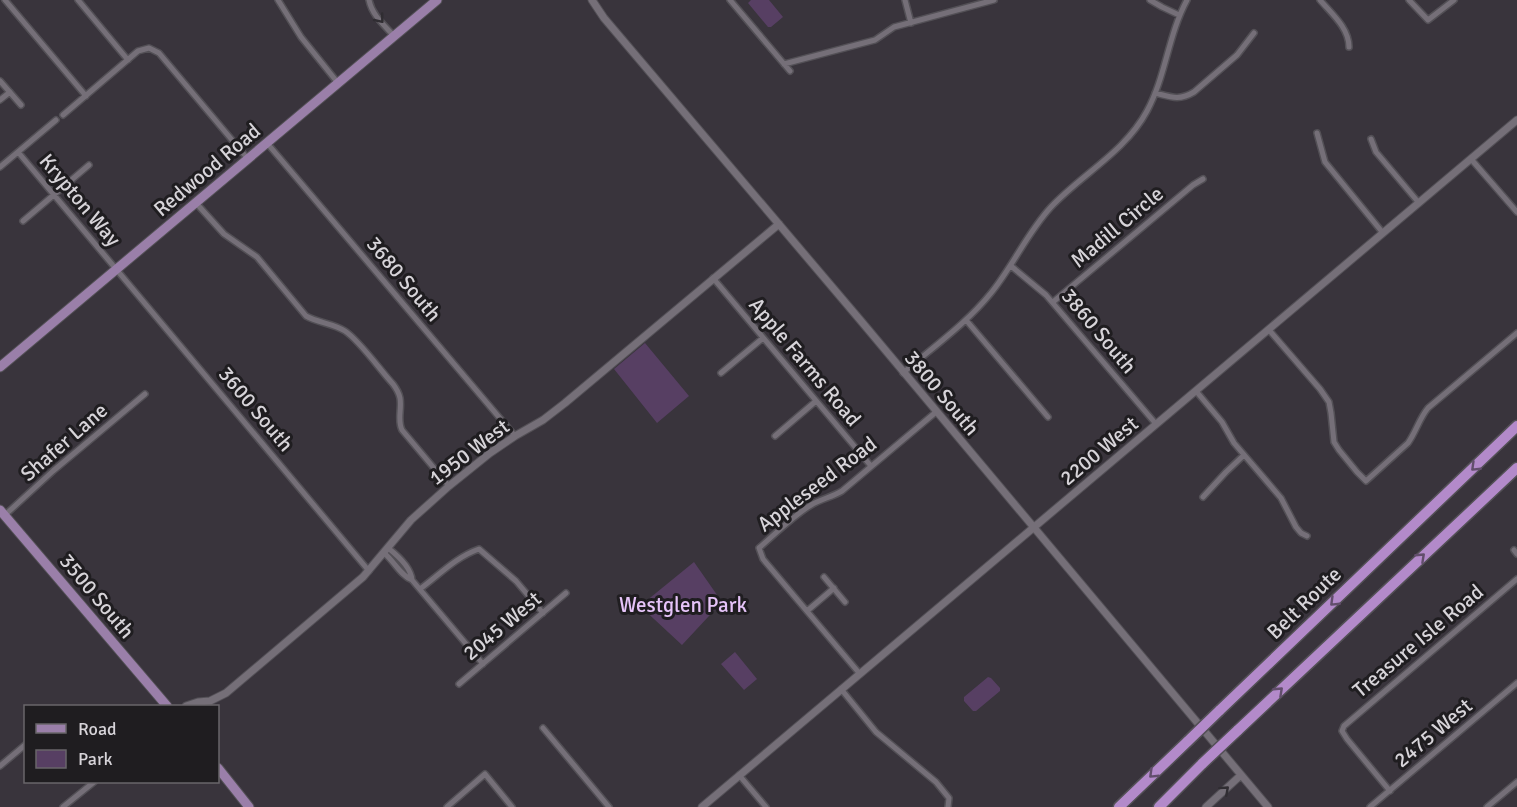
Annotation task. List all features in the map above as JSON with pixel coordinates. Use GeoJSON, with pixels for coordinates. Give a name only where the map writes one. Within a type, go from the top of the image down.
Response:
{"type":"FeatureCollection","features":[{"type":"Feature","properties":{"kind":"highway","name":"Belt Route"},"geometry":{"type":"LineString","coordinates":[[1119,807],[1517,426]]}},
{"type":"Feature","properties":{"kind":"highway"},"geometry":{"type":"LineString","coordinates":[[1159,807],[1517,468]]}},
{"type":"Feature","properties":{"kind":"main road","name":"Redwood Road"},"geometry":{"type":"LineString","coordinates":[[0,367],[437,0]]}},
{"type":"Feature","properties":{"kind":"main road","name":"3500 South"},"geometry":{"type":"LineString","coordinates":[[2,512],[166,705]]}},
{"type":"Feature","properties":{"kind":"main road"},"geometry":{"type":"LineString","coordinates":[[219,769],[249,807]]}},
{"type":"Feature","properties":{"kind":"street"},"geometry":{"type":"LineString","coordinates":[[5,0],[86,96]]}},
{"type":"Feature","properties":{"kind":"street"},"geometry":{"type":"LineString","coordinates":[[78,0],[128,60]]}},
{"type":"Feature","properties":{"kind":"street"},"geometry":{"type":"LineString","coordinates":[[278,0],[301,37],[338,83]]}},
{"type":"Feature","properties":{"kind":"street"},"geometry":{"type":"LineString","coordinates":[[369,0],[375,14],[394,36]]}},
{"type":"Feature","properties":{"kind":"street","name":"3800 South"},"geometry":{"type":"LineString","coordinates":[[592,0],[604,18],[1268,807]]}},
{"type":"Feature","properties":{"kind":"street"},"geometry":{"type":"LineString","coordinates":[[730,0],[790,71]]}},
{"type":"Feature","properties":{"kind":"street"},"geometry":{"type":"LineString","coordinates":[[905,0],[911,24]]}},
{"type":"Feature","properties":{"kind":"street"},"geometry":{"type":"LineString","coordinates":[[784,64],[875,39],[894,27],[994,0]]}},
{"type":"Feature","properties":{"kind":"street"},"geometry":{"type":"LineString","coordinates":[[1150,0],[1179,15]]}},
{"type":"Feature","properties":{"kind":"street"},"geometry":{"type":"LineString","coordinates":[[903,373],[966,320],[992,292],[1050,208],[1124,142],[1136,128],[1155,93],[1179,15],[1187,0]]}},
{"type":"Feature","properties":{"kind":"street"},"geometry":{"type":"LineString","coordinates":[[1320,0],[1346,31],[1349,47]]}},
{"type":"Feature","properties":{"kind":"street"},"geometry":{"type":"LineString","coordinates":[[1409,0],[1428,20],[1454,0]]}},
{"type":"Feature","properties":{"kind":"street"},"geometry":{"type":"LineString","coordinates":[[1155,93],[1181,98],[1194,92],[1237,55],[1254,33]]}},
{"type":"Feature","properties":{"kind":"street"},"geometry":{"type":"LineString","coordinates":[[63,115],[143,48],[149,48],[159,53],[248,159]]}},
{"type":"Feature","properties":{"kind":"street"},"geometry":{"type":"LineString","coordinates":[[0,81],[21,105]]}},
{"type":"Feature","properties":{"kind":"street"},"geometry":{"type":"LineString","coordinates":[[0,100],[10,92]]}},
{"type":"Feature","properties":{"kind":"street"},"geometry":{"type":"LineString","coordinates":[[0,167],[56,120]]}},
{"type":"Feature","properties":{"kind":"street","name":"2200 West"},"geometry":{"type":"LineString","coordinates":[[702,807],[1517,120]]}},
{"type":"Feature","properties":{"kind":"street"},"geometry":{"type":"LineString","coordinates":[[1317,133],[1325,162],[1383,233]]}},
{"type":"Feature","properties":{"kind":"street"},"geometry":{"type":"LineString","coordinates":[[1371,139],[1376,152],[1419,203]]}},
{"type":"Feature","properties":{"kind":"street","name":"3680 South"},"geometry":{"type":"LineString","coordinates":[[267,143],[515,436]]}},
{"type":"Feature","properties":{"kind":"street","name":"Krypton Way"},"geometry":{"type":"LineString","coordinates":[[18,152],[117,269]]}},
{"type":"Feature","properties":{"kind":"street"},"geometry":{"type":"LineString","coordinates":[[1471,159],[1517,212]]}},
{"type":"Feature","properties":{"kind":"street"},"geometry":{"type":"LineString","coordinates":[[23,221],[89,165]]}},
{"type":"Feature","properties":{"kind":"street","name":"Madill Circle"},"geometry":{"type":"LineString","coordinates":[[1053,302],[1203,179]]}},
{"type":"Feature","properties":{"kind":"street"},"geometry":{"type":"LineString","coordinates":[[196,203],[224,234],[257,257],[306,315],[336,326],[351,336],[397,390],[400,399],[402,430],[449,486]]}},
{"type":"Feature","properties":{"kind":"street","name":"1950 West"},"geometry":{"type":"LineString","coordinates":[[189,705],[210,701],[226,693],[369,571],[411,520],[449,486],[490,453],[566,403],[779,224]]}},
{"type":"Feature","properties":{"kind":"street","name":"3860 South"},"geometry":{"type":"LineString","coordinates":[[1011,266],[1034,283],[1053,302],[1156,424]]}},
{"type":"Feature","properties":{"kind":"street","name":"3600 South"},"geometry":{"type":"LineString","coordinates":[[117,269],[369,571]]}},
{"type":"Feature","properties":{"kind":"street","name":"Apple Farms Road"},"geometry":{"type":"LineString","coordinates":[[713,278],[871,466]]}},
{"type":"Feature","properties":{"kind":"street"},"geometry":{"type":"LineString","coordinates":[[966,320],[1048,417]]}},
{"type":"Feature","properties":{"kind":"street"},"geometry":{"type":"LineString","coordinates":[[1269,330],[1329,402],[1334,442],[1366,481],[1408,443],[1428,408],[1517,333]]}},
{"type":"Feature","properties":{"kind":"street"},"geometry":{"type":"LineString","coordinates":[[722,373],[763,338]]}},
{"type":"Feature","properties":{"kind":"street"},"geometry":{"type":"LineString","coordinates":[[1196,391],[1222,422],[1234,443],[1276,493],[1296,527],[1307,536]]}},
{"type":"Feature","properties":{"kind":"street","name":"Shafer Lane"},"geometry":{"type":"LineString","coordinates":[[2,512],[145,394]]}},
{"type":"Feature","properties":{"kind":"street"},"geometry":{"type":"LineString","coordinates":[[775,436],[816,401]]}},
{"type":"Feature","properties":{"kind":"street","name":"Appleseed Road"},"geometry":{"type":"LineString","coordinates":[[860,674],[763,559],[759,548],[808,507],[842,491],[936,412]]}},
{"type":"Feature","properties":{"kind":"street"},"geometry":{"type":"LineString","coordinates":[[1203,497],[1244,455]]}},
{"type":"Feature","properties":{"kind":"street"},"geometry":{"type":"LineString","coordinates":[[420,589],[459,558],[479,549],[516,581],[543,613]]}},
{"type":"Feature","properties":{"kind":"street"},"geometry":{"type":"LineString","coordinates":[[386,550],[394,553],[412,574],[412,580],[483,664]]}},
{"type":"Feature","properties":{"kind":"street"},"geometry":{"type":"LineString","coordinates":[[824,577],[845,602]]}},
{"type":"Feature","properties":{"kind":"street","name":"Treasure Isle Road"},"geometry":{"type":"LineString","coordinates":[[1390,791],[1347,739],[1342,731],[1344,726],[1517,579]]}},
{"type":"Feature","properties":{"kind":"street"},"geometry":{"type":"LineString","coordinates":[[807,611],[834,588]]}},
{"type":"Feature","properties":{"kind":"street","name":"2045 West"},"geometry":{"type":"LineString","coordinates":[[459,684],[567,593]]}},
{"type":"Feature","properties":{"kind":"street","name":"2475 West"},"geometry":{"type":"LineString","coordinates":[[1370,807],[1517,684]]}},
{"type":"Feature","properties":{"kind":"street"},"geometry":{"type":"LineString","coordinates":[[841,689],[876,732],[936,782],[950,798],[948,807]]}},
{"type":"Feature","properties":{"kind":"street"},"geometry":{"type":"LineString","coordinates":[[543,728],[609,807]]}},
{"type":"Feature","properties":{"kind":"street"},"geometry":{"type":"LineString","coordinates":[[0,766],[24,746]]}},
{"type":"Feature","properties":{"kind":"street"},"geometry":{"type":"LineString","coordinates":[[447,807],[485,774],[512,807]]}},
{"type":"Feature","properties":{"kind":"street"},"geometry":{"type":"LineString","coordinates":[[739,775],[766,807]]}},
{"type":"Feature","properties":{"kind":"street"},"geometry":{"type":"LineString","coordinates":[[1206,807],[1241,776]]}},
{"type":"Feature","properties":{"kind":"street"},"geometry":{"type":"LineString","coordinates":[[1487,807],[1517,782]]}},
{"type":"Feature","properties":{"kind":"street"},"geometry":{"type":"LineString","coordinates":[[63,807],[93,783]]}},
{"type":"Feature","properties":{"kind":"green space"},"geometry":{"type":"Polygon","coordinates":[[[751,0],[769,0],[783,17],[768,27],[748,3],[751,0]]]}},
{"type":"Feature","properties":{"kind":"green space"},"geometry":{"type":"Polygon","coordinates":[[[645,343],[689,396],[657,423],[614,369],[645,343]]]}},
{"type":"Feature","properties":{"kind":"green space","name":"Westglen Park"},"geometry":{"type":"Polygon","coordinates":[[[694,562],[722,602],[682,645],[640,606],[694,562]]]}},
{"type":"Feature","properties":{"kind":"green space"},"geometry":{"type":"Polygon","coordinates":[[[735,652],[757,679],[744,690],[721,664],[735,652]]]}},
{"type":"Feature","properties":{"kind":"green space"},"geometry":{"type":"Polygon","coordinates":[[[988,677],[1000,688],[1000,691],[973,711],[964,701],[964,697],[988,677]]]}}]}
